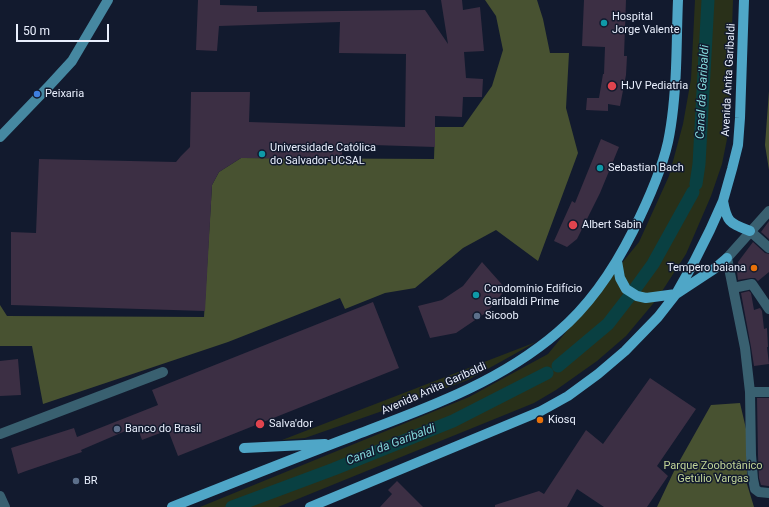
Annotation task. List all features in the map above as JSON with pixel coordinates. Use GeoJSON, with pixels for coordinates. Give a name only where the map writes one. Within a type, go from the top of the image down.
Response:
{"type":"FeatureCollection","features":[{"type":"Feature","properties":{"kind":"main road"},"geometry":{"type":"LineString","coordinates":[[0,137],[72,61],[108,0]]}},
{"type":"Feature","properties":{"kind":"main road","name":"Avenida Anita Garibaldi"},"geometry":{"type":"LineString","coordinates":[[172,507],[416,412],[472,387],[495,376],[517,362],[563,327],[596,291],[617,261],[638,221],[659,171],[668,143],[673,115],[678,0]]}},
{"type":"Feature","properties":{"kind":"main road","name":"Avenida Anita Garibaldi"},"geometry":{"type":"LineString","coordinates":[[310,507],[541,411],[568,396],[598,374],[625,351],[658,317],[676,294],[710,230],[723,201],[732,169],[738,145],[740,118],[744,0]]}},
{"type":"Feature","properties":{"kind":"main road"},"geometry":{"type":"LineString","coordinates":[[723,201],[725,214],[729,220],[750,232]]}},
{"type":"Feature","properties":{"kind":"main road"},"geometry":{"type":"LineString","coordinates":[[617,261],[620,278],[626,288],[637,296],[646,298],[676,294],[708,273],[727,258]]}},
{"type":"Feature","properties":{"kind":"main road"},"geometry":{"type":"LineString","coordinates":[[244,448],[333,444]]}},
{"type":"Feature","properties":{"kind":"street"},"geometry":{"type":"LineString","coordinates":[[769,211],[727,258],[745,348],[750,392],[753,479],[755,488],[760,492],[769,493]]}},
{"type":"Feature","properties":{"kind":"street"},"geometry":{"type":"LineString","coordinates":[[750,232],[769,248]]}},
{"type":"Feature","properties":{"kind":"street"},"geometry":{"type":"LineString","coordinates":[[733,288],[752,284],[769,308]]}},
{"type":"Feature","properties":{"kind":"street"},"geometry":{"type":"LineString","coordinates":[[0,434],[163,372]]}},
{"type":"Feature","properties":{"kind":"street"},"geometry":{"type":"LineString","coordinates":[[750,392],[769,392]]}},
{"type":"Feature","properties":{"kind":"street"},"geometry":{"type":"LineString","coordinates":[[0,496],[5,507]]}},
{"type":"Feature","properties":{"kind":"green space"},"geometry":{"type":"Polygon","coordinates":[[[485,0],[537,0],[543,19],[550,53],[569,53],[566,108],[578,153],[538,261],[496,230],[463,248],[415,288],[385,293],[345,309],[340,298],[228,342],[43,404],[32,346],[0,346],[0,305],[7,316],[204,317],[212,185],[219,172],[241,158],[434,159],[435,127],[463,127],[492,86],[503,50],[496,16],[485,0]]]}},
{"type":"Feature","properties":{"kind":"green space"},"geometry":{"type":"Polygon","coordinates":[[[695,0],[733,0],[729,115],[727,139],[722,164],[711,196],[686,254],[657,299],[626,336],[597,361],[556,390],[534,403],[278,507],[200,507],[469,397],[548,354],[639,242],[669,176],[683,124],[691,79],[695,0]]]}},
{"type":"Feature","properties":{"kind":"green space"},"geometry":{"type":"Polygon","coordinates":[[[769,91],[769,170],[765,145],[769,91]]]}},
{"type":"Feature","properties":{"kind":"green space"},"geometry":{"type":"Polygon","coordinates":[[[536,342],[468,380],[305,438],[282,440],[536,342]]]}},
{"type":"Feature","properties":{"kind":"green space","name":"Parque Zoobotânico Getúlio Vargas"},"geometry":{"type":"Polygon","coordinates":[[[740,403],[747,433],[747,484],[754,507],[657,507],[675,469],[711,405],[740,403]]]}},
{"type":"Feature","properties":{"kind":"building","name":"Universidade Católica do Salvador-UCSAL"},"geometry":{"type":"Polygon","coordinates":[[[198,0],[220,0],[220,5],[257,6],[257,12],[425,10],[448,44],[441,0],[462,0],[463,10],[480,7],[484,51],[464,52],[466,78],[483,79],[482,97],[463,97],[462,117],[435,116],[435,147],[342,144],[342,159],[241,158],[219,172],[212,185],[205,311],[11,305],[11,232],[36,233],[39,159],[176,162],[190,147],[191,92],[250,92],[249,122],[405,127],[406,54],[339,53],[340,22],[219,26],[217,51],[196,50],[198,0]]]}},
{"type":"Feature","properties":{"kind":"building"},"geometry":{"type":"Polygon","coordinates":[[[584,0],[626,0],[624,56],[627,56],[626,75],[620,106],[608,104],[608,111],[586,110],[587,98],[599,98],[604,74],[605,47],[582,46],[584,0]]]}},
{"type":"Feature","properties":{"kind":"building"},"geometry":{"type":"Polygon","coordinates":[[[601,139],[619,147],[600,193],[577,239],[567,247],[554,241],[572,201],[575,203],[601,139]]]}},
{"type":"Feature","properties":{"kind":"building"},"geometry":{"type":"Polygon","coordinates":[[[769,221],[769,239],[761,232],[769,221]]]}},
{"type":"Feature","properties":{"kind":"building"},"geometry":{"type":"Polygon","coordinates":[[[753,242],[765,253],[769,254],[769,272],[758,281],[755,278],[738,280],[738,262],[753,242]]]}},
{"type":"Feature","properties":{"kind":"building","name":"Condomínio Edifício Garibaldi Prime"},"geometry":{"type":"Polygon","coordinates":[[[482,262],[506,289],[487,312],[456,333],[430,338],[418,306],[442,300],[463,286],[482,262]]]}},
{"type":"Feature","properties":{"kind":"building"},"geometry":{"type":"Polygon","coordinates":[[[749,291],[751,293],[754,310],[760,308],[762,311],[764,329],[767,328],[769,364],[754,366],[741,293],[749,291]]]}},
{"type":"Feature","properties":{"kind":"building"},"geometry":{"type":"Polygon","coordinates":[[[373,302],[399,368],[178,456],[168,430],[142,440],[137,426],[81,450],[82,452],[18,474],[11,448],[74,428],[77,437],[158,405],[152,390],[373,302]]]}},
{"type":"Feature","properties":{"kind":"building"},"geometry":{"type":"Polygon","coordinates":[[[18,359],[21,395],[0,396],[0,361],[18,359]]]}},
{"type":"Feature","properties":{"kind":"building"},"geometry":{"type":"Polygon","coordinates":[[[650,378],[696,409],[657,466],[668,476],[647,507],[604,507],[577,489],[567,507],[495,507],[495,505],[539,491],[544,494],[586,430],[603,444],[650,378]]]}},
{"type":"Feature","properties":{"kind":"building"},"geometry":{"type":"Polygon","coordinates":[[[757,398],[769,398],[769,486],[761,485],[759,478],[757,398]]]}},
{"type":"Feature","properties":{"kind":"building"},"geometry":{"type":"Polygon","coordinates":[[[397,481],[423,507],[380,507],[392,494],[388,490],[397,481]]]}},
{"type":"Feature","properties":{"kind":"waterway","name":"Canal da Garibaldi"},"geometry":{"type":"LineString","coordinates":[[696,184],[699,164],[708,0]]}},
{"type":"Feature","properties":{"kind":"waterway","name":"Canal da Garibaldi"},"geometry":{"type":"LineString","coordinates":[[558,366],[608,324],[653,264],[693,192]]}},
{"type":"Feature","properties":{"kind":"waterway","name":"Canal da Garibaldi"},"geometry":{"type":"LineString","coordinates":[[232,507],[334,469],[453,421],[547,373]]}},
{"type":"Feature","properties":{"kind":"place","name":"Hospital Jorge Valente"},"geometry":{"type":"Point","coordinates":[604,23]}},
{"type":"Feature","properties":{"kind":"place","name":"HJV Pediatria"},"geometry":{"type":"Point","coordinates":[612,86]}},
{"type":"Feature","properties":{"kind":"place","name":"Peixaria"},"geometry":{"type":"Point","coordinates":[37,94]}},
{"type":"Feature","properties":{"kind":"place","name":"Universidade Católica do Salvador-UCSAL"},"geometry":{"type":"Point","coordinates":[262,154]}},
{"type":"Feature","properties":{"kind":"place","name":"Sebastian Bach"},"geometry":{"type":"Point","coordinates":[600,168]}},
{"type":"Feature","properties":{"kind":"place","name":"Albert Sabin"},"geometry":{"type":"Point","coordinates":[573,225]}},
{"type":"Feature","properties":{"kind":"place","name":"Tempero baiana"},"geometry":{"type":"Point","coordinates":[754,268]}},
{"type":"Feature","properties":{"kind":"place","name":"Condomínio Edifício Garibaldi Prime"},"geometry":{"type":"Point","coordinates":[476,295]}},
{"type":"Feature","properties":{"kind":"place","name":"Sicoob"},"geometry":{"type":"Point","coordinates":[477,316]}},
{"type":"Feature","properties":{"kind":"place","name":"Kiosq"},"geometry":{"type":"Point","coordinates":[540,420]}},
{"type":"Feature","properties":{"kind":"place","name":"Salva'dor"},"geometry":{"type":"Point","coordinates":[260,424]}},
{"type":"Feature","properties":{"kind":"place","name":"Banco do Brasil"},"geometry":{"type":"Point","coordinates":[117,429]}},
{"type":"Feature","properties":{"kind":"place","name":"BR"},"geometry":{"type":"Point","coordinates":[76,481]}}]}
